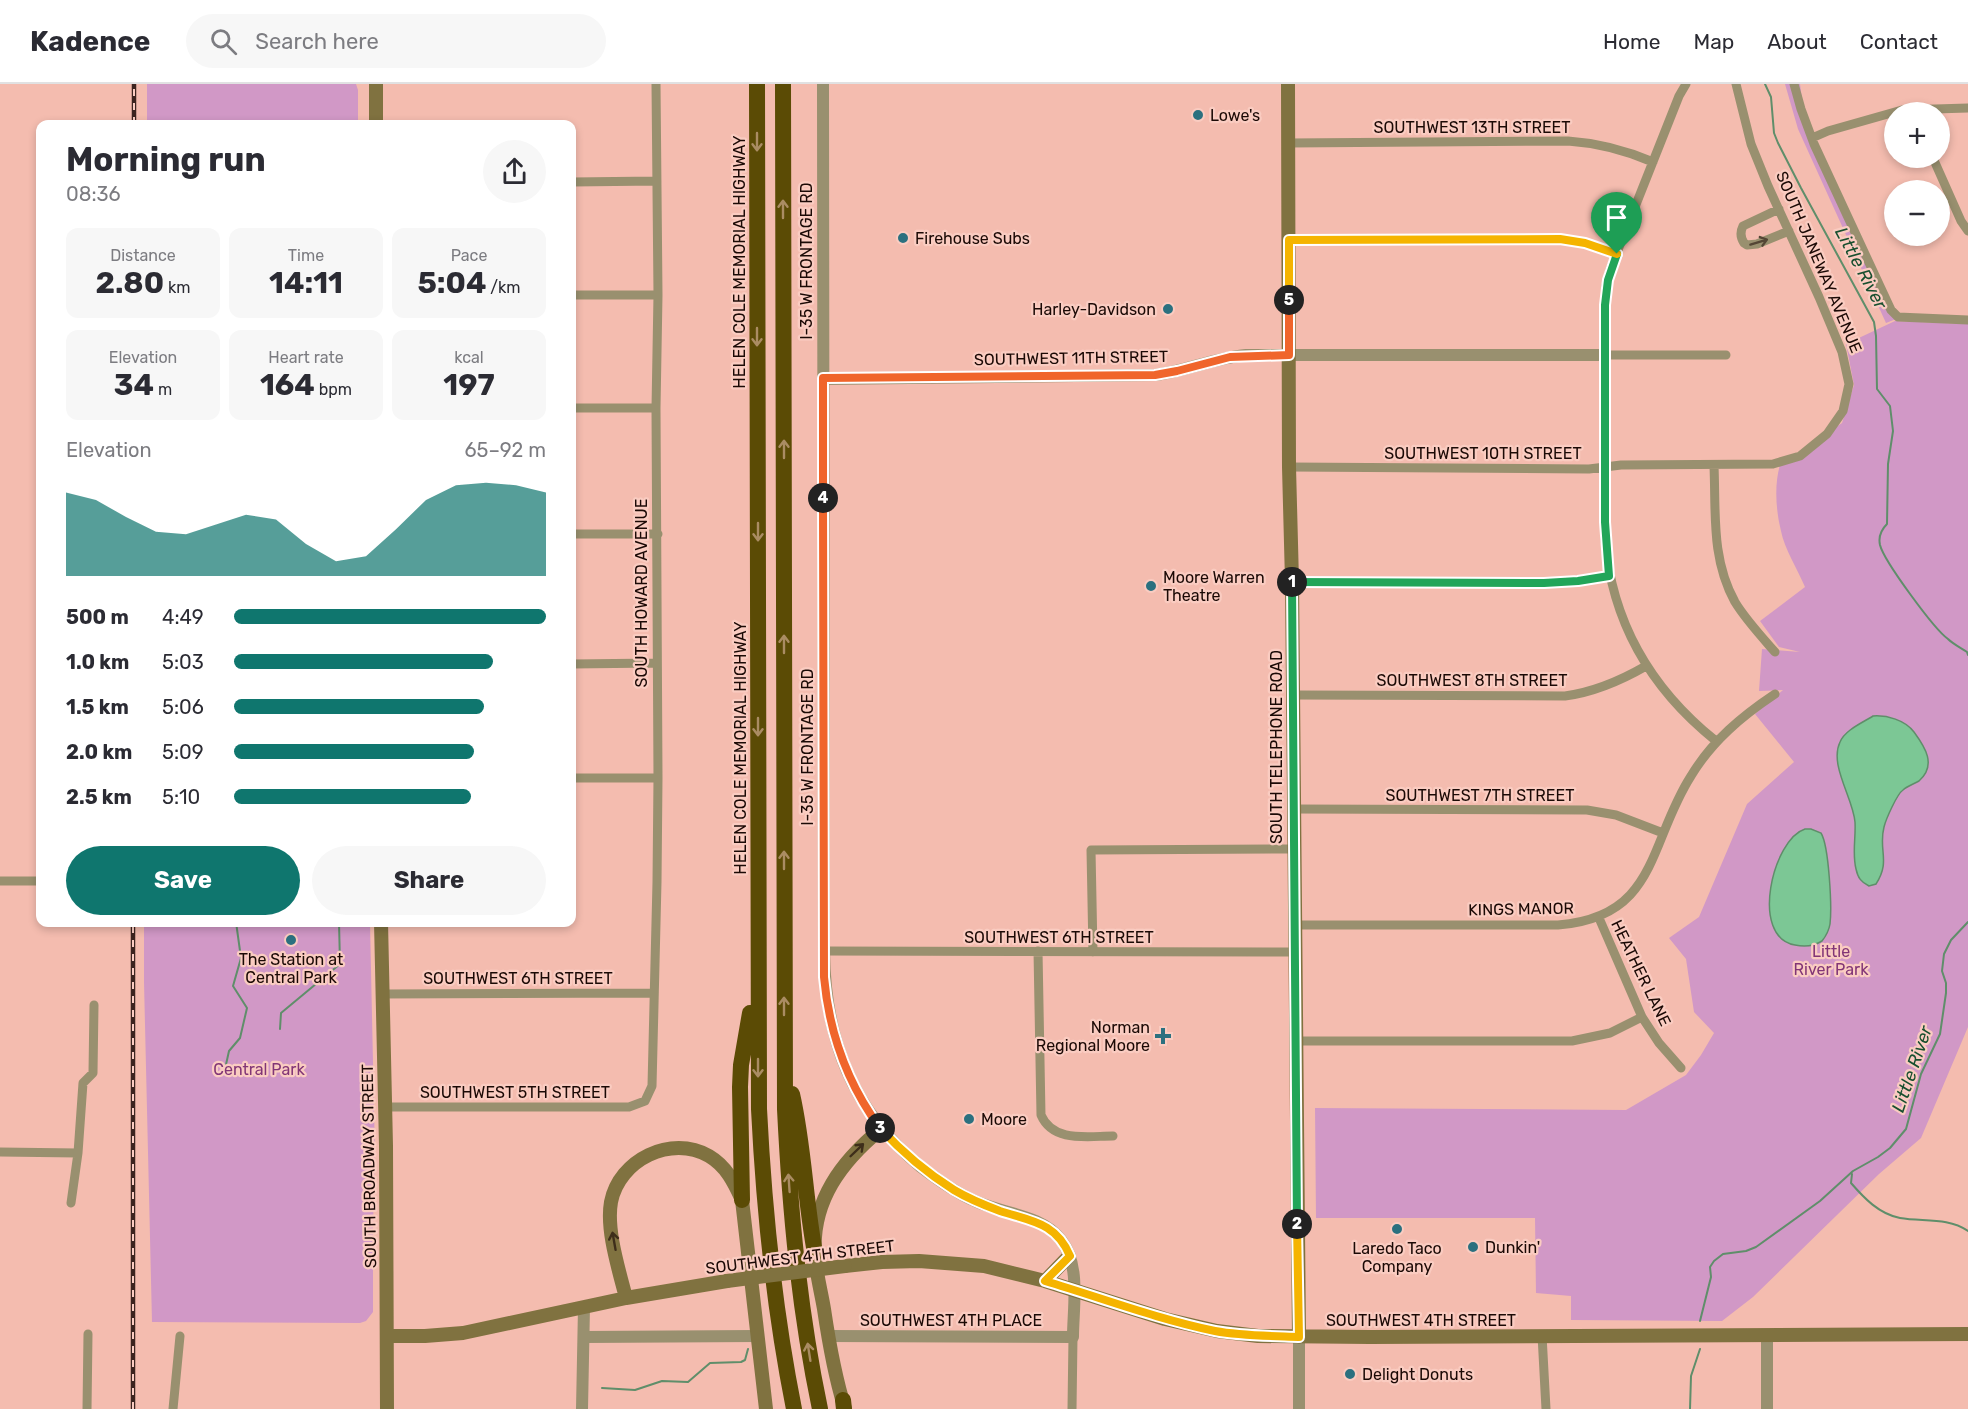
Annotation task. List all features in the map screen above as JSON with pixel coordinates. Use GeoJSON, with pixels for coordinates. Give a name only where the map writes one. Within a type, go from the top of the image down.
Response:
{"type":"FeatureCollection","features":[{"type":"Feature","properties":{"kind":"highway","name":"HELEN COLE MEMORIAL HIGHWAY"},"geometry":{"type":"LineString","coordinates":[[757,84],[759,1108],[764,1202],[778,1329],[794,1409]]}},
{"type":"Feature","properties":{"kind":"highway"},"geometry":{"type":"LineString","coordinates":[[783,84],[785,1109],[793,1242],[805,1329],[820,1409]]}},
{"type":"Feature","properties":{"kind":"highway"},"geometry":{"type":"LineString","coordinates":[[742,1200],[741,1065],[758,968]]}},
{"type":"Feature","properties":{"kind":"highway"},"geometry":{"type":"LineString","coordinates":[[785,1064],[800,1128],[808,1216],[815,1253]]}},
{"type":"Feature","properties":{"kind":"main road"},"geometry":{"type":"LineString","coordinates":[[376,84],[376,120]]}},
{"type":"Feature","properties":{"kind":"main road","name":"SOUTH TELEPHONE ROAD"},"geometry":{"type":"LineString","coordinates":[[1288,84],[1289,467],[1299,1337]]}},
{"type":"Feature","properties":{"kind":"main road","name":"SOUTH BROADWAY STREET"},"geometry":{"type":"LineString","coordinates":[[381,927],[387,1409]]}},
{"type":"Feature","properties":{"kind":"main road"},"geometry":{"type":"LineString","coordinates":[[844,1406],[828,1336],[815,1253],[820,1212],[831,1185],[851,1156],[881,1129]]}},
{"type":"Feature","properties":{"kind":"main road"},"geometry":{"type":"LineString","coordinates":[[626,1298],[610,1215],[614,1192],[624,1173],[639,1159],[657,1151],[677,1148],[696,1151],[711,1157],[724,1169],[742,1200],[766,1409]]}},
{"type":"Feature","properties":{"kind":"main road"},"geometry":{"type":"LineString","coordinates":[[1045,1281],[1070,1256]]}},
{"type":"Feature","properties":{"kind":"main road","name":"SOUTHWEST 4TH STREET"},"geometry":{"type":"LineString","coordinates":[[387,1336],[459,1333],[626,1298],[726,1281],[882,1262],[944,1262],[984,1266],[1045,1281],[1165,1319],[1217,1331],[1256,1336],[1968,1334]]}},
{"type":"Feature","properties":{"kind":"street","name":"SOUTH HOWARD AVENUE"},"geometry":{"type":"LineString","coordinates":[[645,1101],[652,1086],[657,882],[656,84]]}},
{"type":"Feature","properties":{"kind":"street","name":"I-35 W FRONTAGE RD"},"geometry":{"type":"LineString","coordinates":[[823,84],[824,951],[826,996],[839,1052],[860,1097],[881,1129],[915,1161],[955,1191],[985,1205],[1039,1222],[1048,1227],[1061,1240],[1070,1256],[1074,1290],[1073,1337]]}},
{"type":"Feature","properties":{"kind":"street"},"geometry":{"type":"LineString","coordinates":[[1686,84],[1679,96],[1606,286],[1605,531],[1609,576],[1625,624],[1646,666],[1678,707],[1716,741]]}},
{"type":"Feature","properties":{"kind":"street","name":"SOUTH JANEWAY AVENUE"},"geometry":{"type":"LineString","coordinates":[[1736,84],[1751,144],[1842,352],[1849,384],[1843,411],[1827,434],[1800,456],[1773,464],[1748,465]]}},
{"type":"Feature","properties":{"kind":"street"},"geometry":{"type":"LineString","coordinates":[[1794,84],[1800,109],[1812,138],[1890,310],[1898,317],[1968,320]]}},
{"type":"Feature","properties":{"kind":"street"},"geometry":{"type":"LineString","coordinates":[[1950,109],[1968,108]]}},
{"type":"Feature","properties":{"kind":"street"},"geometry":{"type":"LineString","coordinates":[[1812,138],[1884,115]]}},
{"type":"Feature","properties":{"kind":"street","name":"SOUTHWEST 13TH STREET"},"geometry":{"type":"LineString","coordinates":[[1288,143],[1568,141],[1621,150],[1653,162]]}},
{"type":"Feature","properties":{"kind":"street"},"geometry":{"type":"LineString","coordinates":[[1937,168],[1961,221],[1968,231]]}},
{"type":"Feature","properties":{"kind":"street"},"geometry":{"type":"LineString","coordinates":[[576,182],[657,181]]}},
{"type":"Feature","properties":{"kind":"street"},"geometry":{"type":"LineString","coordinates":[[1779,209],[1743,226],[1741,239],[1744,243],[1752,245],[1789,231]]}},
{"type":"Feature","properties":{"kind":"street"},"geometry":{"type":"LineString","coordinates":[[1289,240],[1560,239],[1585,243],[1617,254]]}},
{"type":"Feature","properties":{"kind":"street"},"geometry":{"type":"LineString","coordinates":[[576,295],[658,295]]}},
{"type":"Feature","properties":{"kind":"street","name":"SOUTHWEST 11TH STREET"},"geometry":{"type":"LineString","coordinates":[[823,378],[1155,375],[1230,357],[1289,355],[1605,355]]}},
{"type":"Feature","properties":{"kind":"street"},"geometry":{"type":"LineString","coordinates":[[1605,355],[1726,355]]}},
{"type":"Feature","properties":{"kind":"street"},"geometry":{"type":"LineString","coordinates":[[576,408],[656,408]]}},
{"type":"Feature","properties":{"kind":"street","name":"SOUTHWEST 10TH STREET"},"geometry":{"type":"LineString","coordinates":[[1289,467],[1589,469],[1621,465],[1748,465]]}},
{"type":"Feature","properties":{"kind":"street"},"geometry":{"type":"LineString","coordinates":[[1714,466],[1715,534],[1723,574],[1728,589],[1740,610],[1775,652]]}},
{"type":"Feature","properties":{"kind":"street"},"geometry":{"type":"LineString","coordinates":[[576,534],[658,534]]}},
{"type":"Feature","properties":{"kind":"street"},"geometry":{"type":"LineString","coordinates":[[1292,581],[1544,583],[1609,576]]}},
{"type":"Feature","properties":{"kind":"street"},"geometry":{"type":"LineString","coordinates":[[576,663],[657,663]]}},
{"type":"Feature","properties":{"kind":"street","name":"SOUTHWEST 8TH STREET"},"geometry":{"type":"LineString","coordinates":[[1293,695],[1565,696],[1608,686],[1646,666]]}},
{"type":"Feature","properties":{"kind":"street","name":"KINGS MANOR"},"geometry":{"type":"LineString","coordinates":[[1294,925],[1558,925],[1599,918],[1622,904],[1648,870],[1681,792],[1716,741],[1750,710],[1775,694]]}},
{"type":"Feature","properties":{"kind":"street"},"geometry":{"type":"LineString","coordinates":[[576,777],[658,778]]}},
{"type":"Feature","properties":{"kind":"street","name":"SOUTHWEST 7TH STREET"},"geometry":{"type":"LineString","coordinates":[[1294,809],[1587,810],[1616,815],[1663,833]]}},
{"type":"Feature","properties":{"kind":"street"},"geometry":{"type":"LineString","coordinates":[[1093,952],[1091,850],[1294,849]]}},
{"type":"Feature","properties":{"kind":"street"},"geometry":{"type":"LineString","coordinates":[[0,881],[36,881]]}},
{"type":"Feature","properties":{"kind":"street","name":"HEATHER LANE"},"geometry":{"type":"LineString","coordinates":[[1599,918],[1642,1017],[1659,1044],[1681,1068]]}},
{"type":"Feature","properties":{"kind":"street","name":"SOUTHWEST 6TH STREET"},"geometry":{"type":"LineString","coordinates":[[824,951],[1294,952]]}},
{"type":"Feature","properties":{"kind":"street"},"geometry":{"type":"LineString","coordinates":[[1038,951],[1040,1108],[1046,1124],[1052,1130],[1070,1137],[1113,1136]]}},
{"type":"Feature","properties":{"kind":"street","name":"SOUTHWEST 6TH STREET"},"geometry":{"type":"LineString","coordinates":[[382,994],[654,993]]}},
{"type":"Feature","properties":{"kind":"street"},"geometry":{"type":"LineString","coordinates":[[71,1203],[78,1153],[83,1083],[93,1073],[94,1005]]}},
{"type":"Feature","properties":{"kind":"street"},"geometry":{"type":"LineString","coordinates":[[1295,1041],[1572,1041],[1610,1033],[1642,1017]]}},
{"type":"Feature","properties":{"kind":"street","name":"SOUTHWEST 5TH STREET"},"geometry":{"type":"LineString","coordinates":[[384,1107],[628,1107],[645,1101]]}},
{"type":"Feature","properties":{"kind":"street"},"geometry":{"type":"LineString","coordinates":[[0,1152],[78,1153]]}},
{"type":"Feature","properties":{"kind":"street"},"geometry":{"type":"LineString","coordinates":[[582,1409],[584,1307]]}},
{"type":"Feature","properties":{"kind":"street"},"geometry":{"type":"LineString","coordinates":[[87,1409],[88,1334]]}},
{"type":"Feature","properties":{"kind":"street"},"geometry":{"type":"LineString","coordinates":[[1542,1335],[1546,1409]]}},
{"type":"Feature","properties":{"kind":"street"},"geometry":{"type":"LineString","coordinates":[[174,1409],[180,1336]]}},
{"type":"Feature","properties":{"kind":"street"},"geometry":{"type":"LineString","coordinates":[[584,1337],[757,1336]]}},
{"type":"Feature","properties":{"kind":"street","name":"SOUTHWEST 4TH PLACE"},"geometry":{"type":"LineString","coordinates":[[828,1336],[1073,1337]]}},
{"type":"Feature","properties":{"kind":"street"},"geometry":{"type":"LineString","coordinates":[[1767,1336],[1767,1409]]}},
{"type":"Feature","properties":{"kind":"street"},"geometry":{"type":"LineString","coordinates":[[1072,1409],[1073,1337]]}},
{"type":"Feature","properties":{"kind":"street","name":"SOUTH TELEPHONE ROAD"},"geometry":{"type":"LineString","coordinates":[[1299,1337],[1299,1409]]}},
{"type":"Feature","properties":{"kind":"green space"},"geometry":{"type":"Polygon","coordinates":[[[147,84],[356,84],[358,90],[358,120],[147,120],[147,84]]]}},
{"type":"Feature","properties":{"kind":"green space"},"geometry":{"type":"Polygon","coordinates":[[[1785,84],[1800,84],[1805,121],[1896,319],[1886,323],[1798,129],[1785,84]]]}},
{"type":"Feature","properties":{"kind":"green space","name":"Little River Park"},"geometry":{"type":"Polygon","coordinates":[[[1895,321],[1968,324],[1968,1027],[1921,1138],[1879,1174],[1753,1297],[1722,1321],[1571,1320],[1571,1296],[1536,1293],[1535,1218],[1316,1218],[1315,1108],[1626,1110],[1686,1075],[1701,1055],[1714,1033],[1694,1012],[1686,959],[1669,938],[1699,917],[1747,804],[1794,762],[1755,714],[1783,690],[1759,691],[1762,649],[1800,652],[1779,647],[1760,621],[1805,587],[1785,545],[1779,523],[1776,489],[1780,465],[1842,423],[1854,385],[1846,344],[1895,321]]]}},
{"type":"Feature","properties":{"kind":"green space","name":"Central Park"},"geometry":{"type":"Polygon","coordinates":[[[144,927],[370,927],[375,1156],[373,1312],[366,1321],[360,1323],[152,1322],[144,927]]]}},
{"type":"Feature","properties":{"kind":"shaded area"},"geometry":{"type":"Polygon","coordinates":[[[1873,716],[1884,716],[1906,724],[1925,750],[1928,762],[1924,775],[1919,781],[1901,792],[1892,807],[1883,835],[1883,869],[1876,884],[1869,886],[1860,879],[1856,869],[1855,822],[1839,771],[1837,751],[1846,734],[1873,716]]]}},
{"type":"Feature","properties":{"kind":"shaded area"},"geometry":{"type":"Polygon","coordinates":[[[1805,829],[1821,833],[1824,840],[1831,916],[1829,928],[1822,941],[1802,946],[1781,938],[1773,925],[1770,907],[1771,888],[1783,850],[1793,837],[1805,829]]]}},
{"type":"Feature","properties":{"kind":"waterway","name":"Little River"},"geometry":{"type":"LineString","coordinates":[[1765,84],[1771,97],[1774,133],[1778,143],[1874,322],[1877,389],[1890,406],[1893,431],[1888,464],[1887,524],[1880,533],[1880,545],[1890,565],[1921,609],[1941,633],[1968,655]]}},
{"type":"Feature","properties":{"kind":"waterway","name":"Little River"},"geometry":{"type":"LineString","coordinates":[[1700,1321],[1711,1277],[1710,1267],[1714,1261],[1723,1254],[1746,1251],[1756,1247],[1820,1201],[1853,1171],[1890,1148],[1906,1129],[1921,1074],[1940,1034],[1946,993],[1942,971],[1944,954],[1951,940],[1968,922]]}},
{"type":"Feature","properties":{"kind":"waterway"},"geometry":{"type":"LineString","coordinates":[[225,1069],[229,1051],[240,1038],[247,1008],[233,986],[241,958],[237,927]]}},
{"type":"Feature","properties":{"kind":"waterway"},"geometry":{"type":"LineString","coordinates":[[280,1029],[281,1013],[340,964],[339,927]]}},
{"type":"Feature","properties":{"kind":"waterway","name":"Little River"},"geometry":{"type":"LineString","coordinates":[[1852,1174],[1851,1183],[1867,1200],[1885,1213],[1900,1218],[1952,1224],[1968,1231]]}},
{"type":"Feature","properties":{"kind":"waterway"},"geometry":{"type":"LineString","coordinates":[[602,1388],[635,1390],[662,1381],[688,1382],[710,1363],[745,1360],[748,1349]]}},
{"type":"Feature","properties":{"kind":"waterway"},"geometry":{"type":"LineString","coordinates":[[1690,1409],[1691,1376],[1700,1349]]}},
{"type":"Feature","properties":{"kind":"railway"},"geometry":{"type":"LineString","coordinates":[[134,84],[134,120]]}},
{"type":"Feature","properties":{"kind":"railway"},"geometry":{"type":"LineString","coordinates":[[133,927],[133,1409]]}},
{"type":"Feature","properties":{"kind":"place","name":"Lowe's"},"geometry":{"type":"Point","coordinates":[1198,115]}},
{"type":"Feature","properties":{"kind":"place","name":"Firehouse Subs"},"geometry":{"type":"Point","coordinates":[903,238]}},
{"type":"Feature","properties":{"kind":"place","name":"Harley-Davidson"},"geometry":{"type":"Point","coordinates":[1168,309]}},
{"type":"Feature","properties":{"kind":"place","name":"Moore Warren Theatre"},"geometry":{"type":"Point","coordinates":[1151,586]}},
{"type":"Feature","properties":{"kind":"place","name":"The Station at Central Park"},"geometry":{"type":"Point","coordinates":[291,940]}},
{"type":"Feature","properties":{"kind":"place","name":"Norman Regional Moore"},"geometry":{"type":"Point","coordinates":[1163,1036]}},
{"type":"Feature","properties":{"kind":"place","name":"Moore"},"geometry":{"type":"Point","coordinates":[969,1119]}},
{"type":"Feature","properties":{"kind":"place","name":"Laredo Taco Company"},"geometry":{"type":"Point","coordinates":[1397,1229]}},
{"type":"Feature","properties":{"kind":"place","name":"Dunkin'"},"geometry":{"type":"Point","coordinates":[1473,1247]}},
{"type":"Feature","properties":{"kind":"place","name":"Delight Donuts"},"geometry":{"type":"Point","coordinates":[1350,1374]}},
{"type":"Feature","properties":{"kind":"route"},"geometry":{"type":"LineString","coordinates":[[1560,239],[1601,247],[1617,254],[1606,286],[1605,305],[1605,522],[1609,576],[1544,583],[1292,581],[1299,1337],[1258,1336],[1217,1331],[1165,1319],[1045,1281],[1070,1256],[1057,1235],[1039,1222],[1002,1212],[955,1191],[902,1150],[881,1129],[868,1111],[849,1076],[832,1030],[824,977],[823,378],[1155,375],[1230,357],[1289,355],[1289,240],[1560,239]]}}]}
